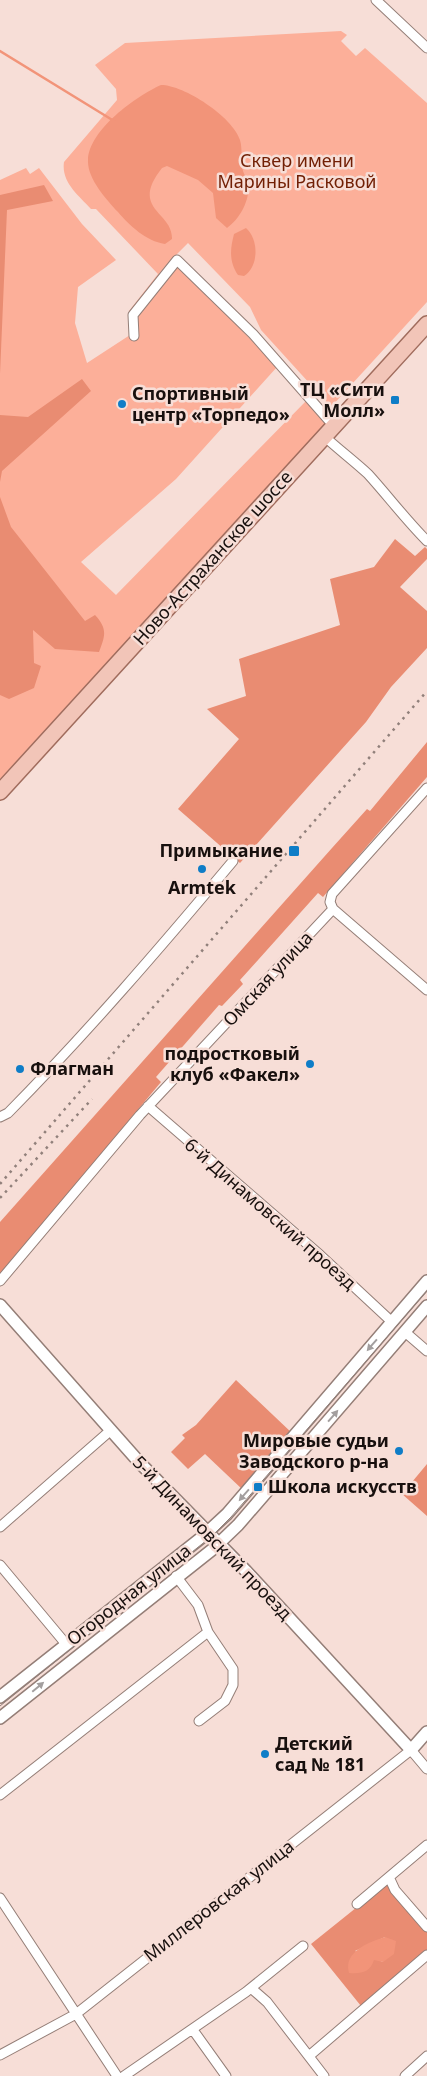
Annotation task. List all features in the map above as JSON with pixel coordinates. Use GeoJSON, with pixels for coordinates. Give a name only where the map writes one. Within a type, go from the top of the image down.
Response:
{"type":"FeatureCollection","features":[{"type":"Feature","properties":{"kind":"main road","name":"Ново-Астраханское шоссе"},"geometry":{"type":"LineString","coordinates":[[0,792],[427,324]]}},
{"type":"Feature","properties":{"kind":"street"},"geometry":{"type":"LineString","coordinates":[[376,0],[427,48]]}},
{"type":"Feature","properties":{"kind":"street"},"geometry":{"type":"LineString","coordinates":[[134,336],[133,315],[177,260],[253,334],[329,430],[402,512],[406,521],[427,541]]}},
{"type":"Feature","properties":{"kind":"street"},"geometry":{"type":"LineString","coordinates":[[427,788],[332,894],[330,902],[333,909],[427,990]]}},
{"type":"Feature","properties":{"kind":"street"},"geometry":{"type":"LineString","coordinates":[[0,1117],[8,1113],[58,1063],[233,862]]}},
{"type":"Feature","properties":{"kind":"street","name":"Омская улица"},"geometry":{"type":"LineString","coordinates":[[0,1281],[148,1106],[333,909]]}},
{"type":"Feature","properties":{"kind":"street","name":"6-й Динамовский проезд"},"geometry":{"type":"LineString","coordinates":[[148,1106],[320,1255],[392,1322]]}},
{"type":"Feature","properties":{"kind":"street","name":"Огородная улица"},"geometry":{"type":"LineString","coordinates":[[0,1697],[207,1532],[245,1493],[427,1281]]}},
{"type":"Feature","properties":{"kind":"street","name":"5-й Динамовский проезд"},"geometry":{"type":"LineString","coordinates":[[0,1305],[145,1469],[219,1543],[427,1768]]}},
{"type":"Feature","properties":{"kind":"street","name":"Огородная улица"},"geometry":{"type":"LineString","coordinates":[[0,1718],[219,1543],[238,1525],[427,1306]]}},
{"type":"Feature","properties":{"kind":"street"},"geometry":{"type":"LineString","coordinates":[[405,1332],[427,1352]]}},
{"type":"Feature","properties":{"kind":"street"},"geometry":{"type":"LineString","coordinates":[[0,1527],[112,1430]]}},
{"type":"Feature","properties":{"kind":"street"},"geometry":{"type":"LineString","coordinates":[[0,1565],[66,1644]]}},
{"type":"Feature","properties":{"kind":"street"},"geometry":{"type":"LineString","coordinates":[[176,1576],[198,1605],[208,1632],[233,1670],[233,1685],[225,1701],[199,1721]]}},
{"type":"Feature","properties":{"kind":"street"},"geometry":{"type":"LineString","coordinates":[[0,1795],[208,1632]]}},
{"type":"Feature","properties":{"kind":"street","name":"Миллеровская улица"},"geometry":{"type":"LineString","coordinates":[[0,2055],[76,2014],[411,1750],[427,1732]]}},
{"type":"Feature","properties":{"kind":"street"},"geometry":{"type":"LineString","coordinates":[[357,1904],[427,1845]]}},
{"type":"Feature","properties":{"kind":"street"},"geometry":{"type":"LineString","coordinates":[[389,1877],[395,1890],[427,1927]]}},
{"type":"Feature","properties":{"kind":"street"},"geometry":{"type":"LineString","coordinates":[[0,1898],[117,2076]]}},
{"type":"Feature","properties":{"kind":"street"},"geometry":{"type":"LineString","coordinates":[[124,2076],[193,2030],[251,1988],[304,1946]]}},
{"type":"Feature","properties":{"kind":"street"},"geometry":{"type":"LineString","coordinates":[[308,2056],[427,1955]]}},
{"type":"Feature","properties":{"kind":"street"},"geometry":{"type":"LineString","coordinates":[[251,1988],[268,2002],[324,2076]]}},
{"type":"Feature","properties":{"kind":"street"},"geometry":{"type":"LineString","coordinates":[[193,2030],[226,2076]]}},
{"type":"Feature","properties":{"kind":"street"},"geometry":{"type":"LineString","coordinates":[[405,2076],[427,2056]]}},
{"type":"Feature","properties":{"kind":"green space","name":"Сквер имени Марины Расковой"},"geometry":{"type":"Polygon","coordinates":[[[341,31],[347,35],[341,41],[356,56],[365,48],[427,103],[427,302],[331,407],[261,330],[250,307],[188,243],[173,258],[277,367],[176,479],[81,562],[116,595],[307,400],[324,421],[324,425],[0,779],[0,180],[26,168],[30,174],[39,168],[82,224],[116,260],[78,287],[75,323],[87,363],[130,335],[129,311],[158,274],[96,209],[91,209],[81,199],[65,176],[64,162],[117,100],[116,89],[95,65],[125,43],[341,31]]]}},
{"type":"Feature","properties":{"kind":"shaded area"},"geometry":{"type":"Polygon","coordinates":[[[161,85],[171,86],[194,96],[218,112],[228,122],[236,131],[240,140],[242,167],[248,182],[248,195],[244,208],[227,228],[216,218],[213,193],[198,180],[167,166],[162,168],[153,182],[150,193],[151,202],[171,230],[172,239],[165,244],[151,240],[123,217],[103,195],[94,181],[88,160],[90,149],[96,137],[105,126],[139,97],[161,85]]]}},
{"type":"Feature","properties":{"kind":"shaded area"},"geometry":{"type":"Polygon","coordinates":[[[44,185],[53,201],[7,210],[0,374],[0,195],[44,185]]]}},
{"type":"Feature","properties":{"kind":"shaded area"},"geometry":{"type":"Polygon","coordinates":[[[246,228],[255,246],[255,260],[249,272],[244,276],[238,275],[235,270],[231,250],[234,234],[246,228]]]}},
{"type":"Feature","properties":{"kind":"shaded area"},"geometry":{"type":"Polygon","coordinates":[[[82,379],[91,391],[2,471],[0,482],[0,415],[28,417],[82,379]]]}},
{"type":"Feature","properties":{"kind":"shaded area"},"geometry":{"type":"Polygon","coordinates":[[[0,497],[11,527],[85,621],[95,615],[104,629],[103,641],[99,652],[55,649],[33,630],[34,663],[41,666],[34,688],[9,699],[0,695],[0,497]]]}},
{"type":"Feature","properties":{"kind":"shaded area"},"geometry":{"type":"Polygon","coordinates":[[[395,539],[415,556],[425,547],[427,549],[427,559],[400,587],[427,611],[427,648],[391,687],[366,722],[240,863],[178,809],[239,739],[207,709],[246,696],[239,659],[340,625],[330,579],[374,567],[395,539]]]}},
{"type":"Feature","properties":{"kind":"shaded area"},"geometry":{"type":"Polygon","coordinates":[[[427,742],[427,777],[323,897],[318,893],[240,980],[243,984],[222,1006],[219,1005],[156,1077],[161,1082],[0,1275],[0,1222],[367,809],[370,811],[427,742]]]}},
{"type":"Feature","properties":{"kind":"shaded area"},"geometry":{"type":"Polygon","coordinates":[[[236,1380],[293,1434],[243,1490],[205,1454],[188,1469],[171,1452],[185,1438],[182,1435],[196,1425],[236,1380]]]}},
{"type":"Feature","properties":{"kind":"shaded area"},"geometry":{"type":"Polygon","coordinates":[[[427,1464],[427,1516],[402,1494],[427,1464]]]}},
{"type":"Feature","properties":{"kind":"shaded area"},"geometry":{"type":"Polygon","coordinates":[[[387,1883],[427,1930],[427,1952],[361,2006],[311,1944],[387,1883]],[[385,1937],[355,1951],[383,1962],[385,1937]]]}},
{"type":"Feature","properties":{"kind":"shaded area"},"geometry":{"type":"Polygon","coordinates":[[[385,1937],[396,1941],[394,1954],[383,1962],[374,1960],[368,1970],[349,1973],[350,1959],[359,1949],[385,1937]]]}},
{"type":"Feature","properties":{"kind":"waterway"},"geometry":{"type":"LineString","coordinates":[[0,51],[114,121]]}},
{"type":"Feature","properties":{"kind":"tram line"},"geometry":{"type":"LineString","coordinates":[[0,1706],[212,1536],[231,1517],[427,1291]]}},
{"type":"Feature","properties":{"kind":"railway"},"geometry":{"type":"LineString","coordinates":[[0,1184],[427,691]]}},
{"type":"Feature","properties":{"kind":"railway"},"geometry":{"type":"LineString","coordinates":[[0,1198],[92,1099]]}},
{"type":"Feature","properties":{"kind":"place","name":"ТЦ «Сити Молл»"},"geometry":{"type":"Point","coordinates":[395,400]}},
{"type":"Feature","properties":{"kind":"place","name":"Спортивный центр «Торпедо»"},"geometry":{"type":"Point","coordinates":[122,404]}},
{"type":"Feature","properties":{"kind":"place","name":"Примыкание"},"geometry":{"type":"Point","coordinates":[294,851]}},
{"type":"Feature","properties":{"kind":"place","name":"Armtek"},"geometry":{"type":"Point","coordinates":[202,869]}},
{"type":"Feature","properties":{"kind":"place","name":"подростковый клуб «Факел»"},"geometry":{"type":"Point","coordinates":[310,1064]}},
{"type":"Feature","properties":{"kind":"place","name":"Флагман"},"geometry":{"type":"Point","coordinates":[20,1069]}},
{"type":"Feature","properties":{"kind":"place","name":"Мировые судьи Заводского р-на"},"geometry":{"type":"Point","coordinates":[399,1451]}},
{"type":"Feature","properties":{"kind":"place","name":"Школа искусств"},"geometry":{"type":"Point","coordinates":[258,1487]}},
{"type":"Feature","properties":{"kind":"place","name":"Детский сад № 181"},"geometry":{"type":"Point","coordinates":[265,1754]}}]}
